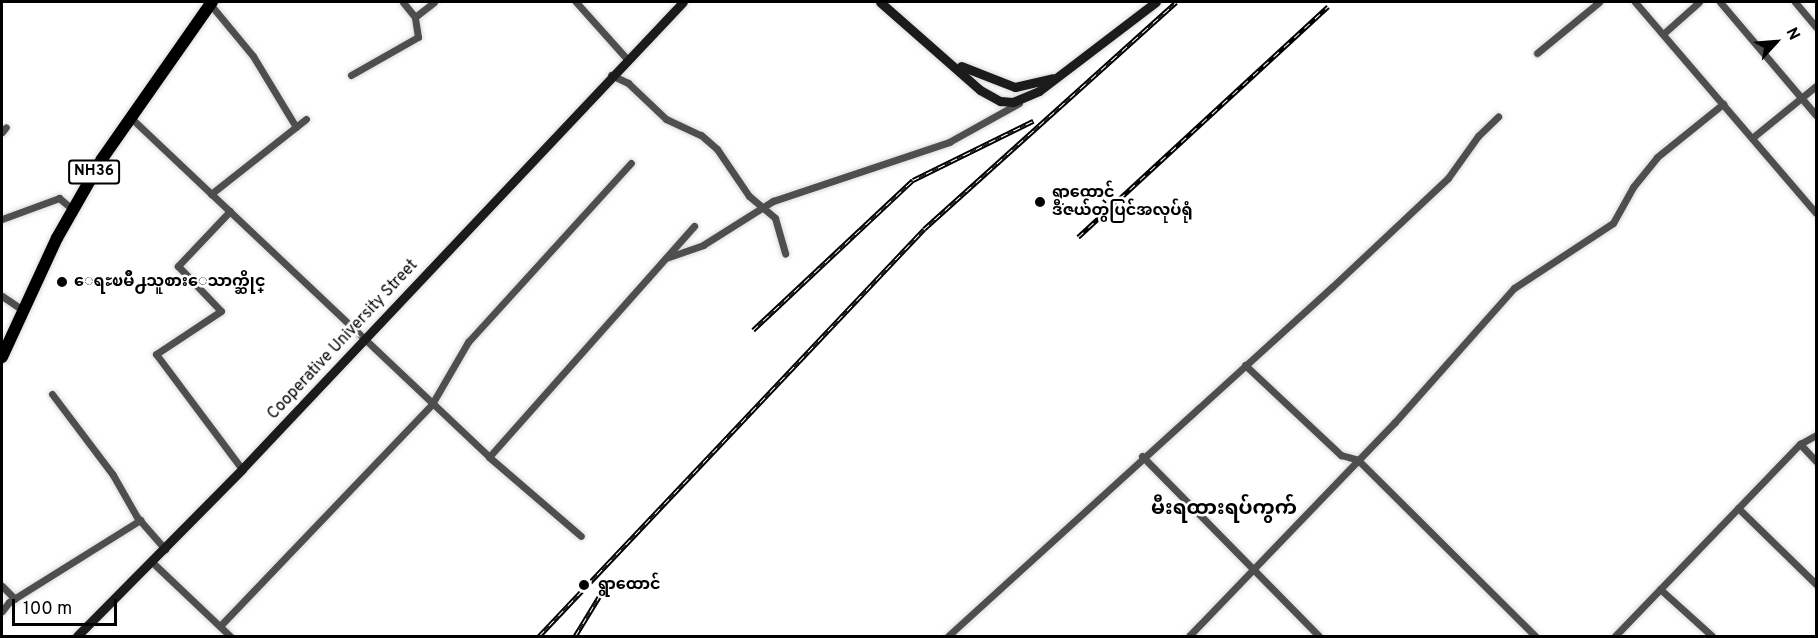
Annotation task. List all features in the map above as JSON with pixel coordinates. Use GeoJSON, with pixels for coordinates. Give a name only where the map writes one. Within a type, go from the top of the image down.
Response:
{"type":"FeatureCollection","features":[{"type":"Feature","properties":{"kind":"highway","name":"NH36"},"geometry":{"type":"LineString","coordinates":[[2,357],[72,209],[129,116],[211,3]]}},
{"type":"Feature","properties":{"kind":"street"},"geometry":{"type":"LineString","coordinates":[[351,75],[416,40],[419,33],[414,17],[403,2]]}},
{"type":"Feature","properties":{"kind":"street"},"geometry":{"type":"LineString","coordinates":[[414,17],[434,2]]}},
{"type":"Feature","properties":{"kind":"street"},"geometry":{"type":"LineString","coordinates":[[576,2],[626,58]]}},
{"type":"Feature","properties":{"kind":"street","name":"Cooperative University Street"},"geometry":{"type":"LineString","coordinates":[[77,636],[242,469],[626,58],[683,2]]}},
{"type":"Feature","properties":{"kind":"street"},"geometry":{"type":"LineString","coordinates":[[880,2],[990,96],[1000,101],[1024,100]]}},
{"type":"Feature","properties":{"kind":"street"},"geometry":{"type":"LineString","coordinates":[[666,258],[703,245],[762,207],[950,142],[1024,100],[1156,2]]}},
{"type":"Feature","properties":{"kind":"street"},"geometry":{"type":"LineString","coordinates":[[1537,53],[1599,2]]}},
{"type":"Feature","properties":{"kind":"street"},"geometry":{"type":"LineString","coordinates":[[1635,2],[1816,213]]}},
{"type":"Feature","properties":{"kind":"street"},"geometry":{"type":"LineString","coordinates":[[1663,34],[1699,2]]}},
{"type":"Feature","properties":{"kind":"street"},"geometry":{"type":"LineString","coordinates":[[1720,2],[1816,115]]}},
{"type":"Feature","properties":{"kind":"street"},"geometry":{"type":"LineString","coordinates":[[1795,2],[1816,27]]}},
{"type":"Feature","properties":{"kind":"street"},"geometry":{"type":"LineString","coordinates":[[211,3],[253,56],[296,127]]}},
{"type":"Feature","properties":{"kind":"street"},"geometry":{"type":"LineString","coordinates":[[945,56],[973,74],[1015,87],[1055,77]]}},
{"type":"Feature","properties":{"kind":"street"},"geometry":{"type":"LineString","coordinates":[[610,75],[628,83],[666,119],[701,135],[725,159],[749,196],[775,218],[785,254]]}},
{"type":"Feature","properties":{"kind":"street"},"geometry":{"type":"LineString","coordinates":[[1752,138],[1816,86]]}},
{"type":"Feature","properties":{"kind":"street"},"geometry":{"type":"LineString","coordinates":[[1189,636],[1358,460],[1514,288],[1613,223],[1633,187],[1657,157],[1723,104]]}},
{"type":"Feature","properties":{"kind":"street"},"geometry":{"type":"LineString","coordinates":[[129,116],[489,457],[581,536]]}},
{"type":"Feature","properties":{"kind":"street"},"geometry":{"type":"LineString","coordinates":[[948,636],[1448,178],[1478,136],[1498,117]]}},
{"type":"Feature","properties":{"kind":"street"},"geometry":{"type":"LineString","coordinates":[[210,194],[306,119]]}},
{"type":"Feature","properties":{"kind":"street"},"geometry":{"type":"LineString","coordinates":[[220,626],[432,404],[468,342],[631,163]]}},
{"type":"Feature","properties":{"kind":"street"},"geometry":{"type":"LineString","coordinates":[[2,219],[58,198],[72,209]]}},
{"type":"Feature","properties":{"kind":"street"},"geometry":{"type":"LineString","coordinates":[[230,211],[178,266],[221,311],[156,354],[242,469]]}},
{"type":"Feature","properties":{"kind":"street"},"geometry":{"type":"LineString","coordinates":[[489,457],[694,226]]}},
{"type":"Feature","properties":{"kind":"street"},"geometry":{"type":"LineString","coordinates":[[2,296],[23,310]]}},
{"type":"Feature","properties":{"kind":"street"},"geometry":{"type":"LineString","coordinates":[[1245,365],[1341,455],[1358,460],[1535,636]]}},
{"type":"Feature","properties":{"kind":"street"},"geometry":{"type":"LineString","coordinates":[[52,394],[113,475],[140,520],[165,549]]}},
{"type":"Feature","properties":{"kind":"street"},"geometry":{"type":"LineString","coordinates":[[1615,636],[1800,444],[1816,435]]}},
{"type":"Feature","properties":{"kind":"street"},"geometry":{"type":"LineString","coordinates":[[1800,444],[1816,461]]}},
{"type":"Feature","properties":{"kind":"street"},"geometry":{"type":"LineString","coordinates":[[1142,456],[1251,570],[1320,636]]}},
{"type":"Feature","properties":{"kind":"street"},"geometry":{"type":"LineString","coordinates":[[1738,508],[1816,584]]}},
{"type":"Feature","properties":{"kind":"street"},"geometry":{"type":"LineString","coordinates":[[2,611],[15,599],[140,520]]}},
{"type":"Feature","properties":{"kind":"street"},"geometry":{"type":"LineString","coordinates":[[152,562],[230,636]]}},
{"type":"Feature","properties":{"kind":"street"},"geometry":{"type":"LineString","coordinates":[[2,586],[15,599]]}},
{"type":"Feature","properties":{"kind":"street"},"geometry":{"type":"LineString","coordinates":[[1660,589],[1712,636]]}},
{"type":"Feature","properties":{"kind":"railway"},"geometry":{"type":"LineString","coordinates":[[539,636],[924,229],[1176,2]]}},
{"type":"Feature","properties":{"kind":"railway"},"geometry":{"type":"LineString","coordinates":[[1078,237],[1328,6]]}},
{"type":"Feature","properties":{"kind":"railway"},"geometry":{"type":"LineString","coordinates":[[753,330],[913,180],[1033,121]]}},
{"type":"Feature","properties":{"kind":"railway"},"geometry":{"type":"LineString","coordinates":[[575,636],[608,582]]}},
{"type":"Feature","properties":{"kind":"place","name":"ရွာထောင် ဒီဇယ်တွဲပြင်အလုပ်ရုံ"},"geometry":{"type":"Point","coordinates":[1040,202]}},
{"type":"Feature","properties":{"kind":"place","name":"ေရႊၿမိဳ႕သူစားေသာက္ဆိုင္"},"geometry":{"type":"Point","coordinates":[62,282]}},
{"type":"Feature","properties":{"kind":"place","name":"ရွာထောင်"},"geometry":{"type":"Point","coordinates":[584,585]}},
{"type":"Feature","properties":{"kind":"district","name":"မီးရထားရပ်ကွက်"},"geometry":{"type":"Point","coordinates":[1224,509]}}]}
